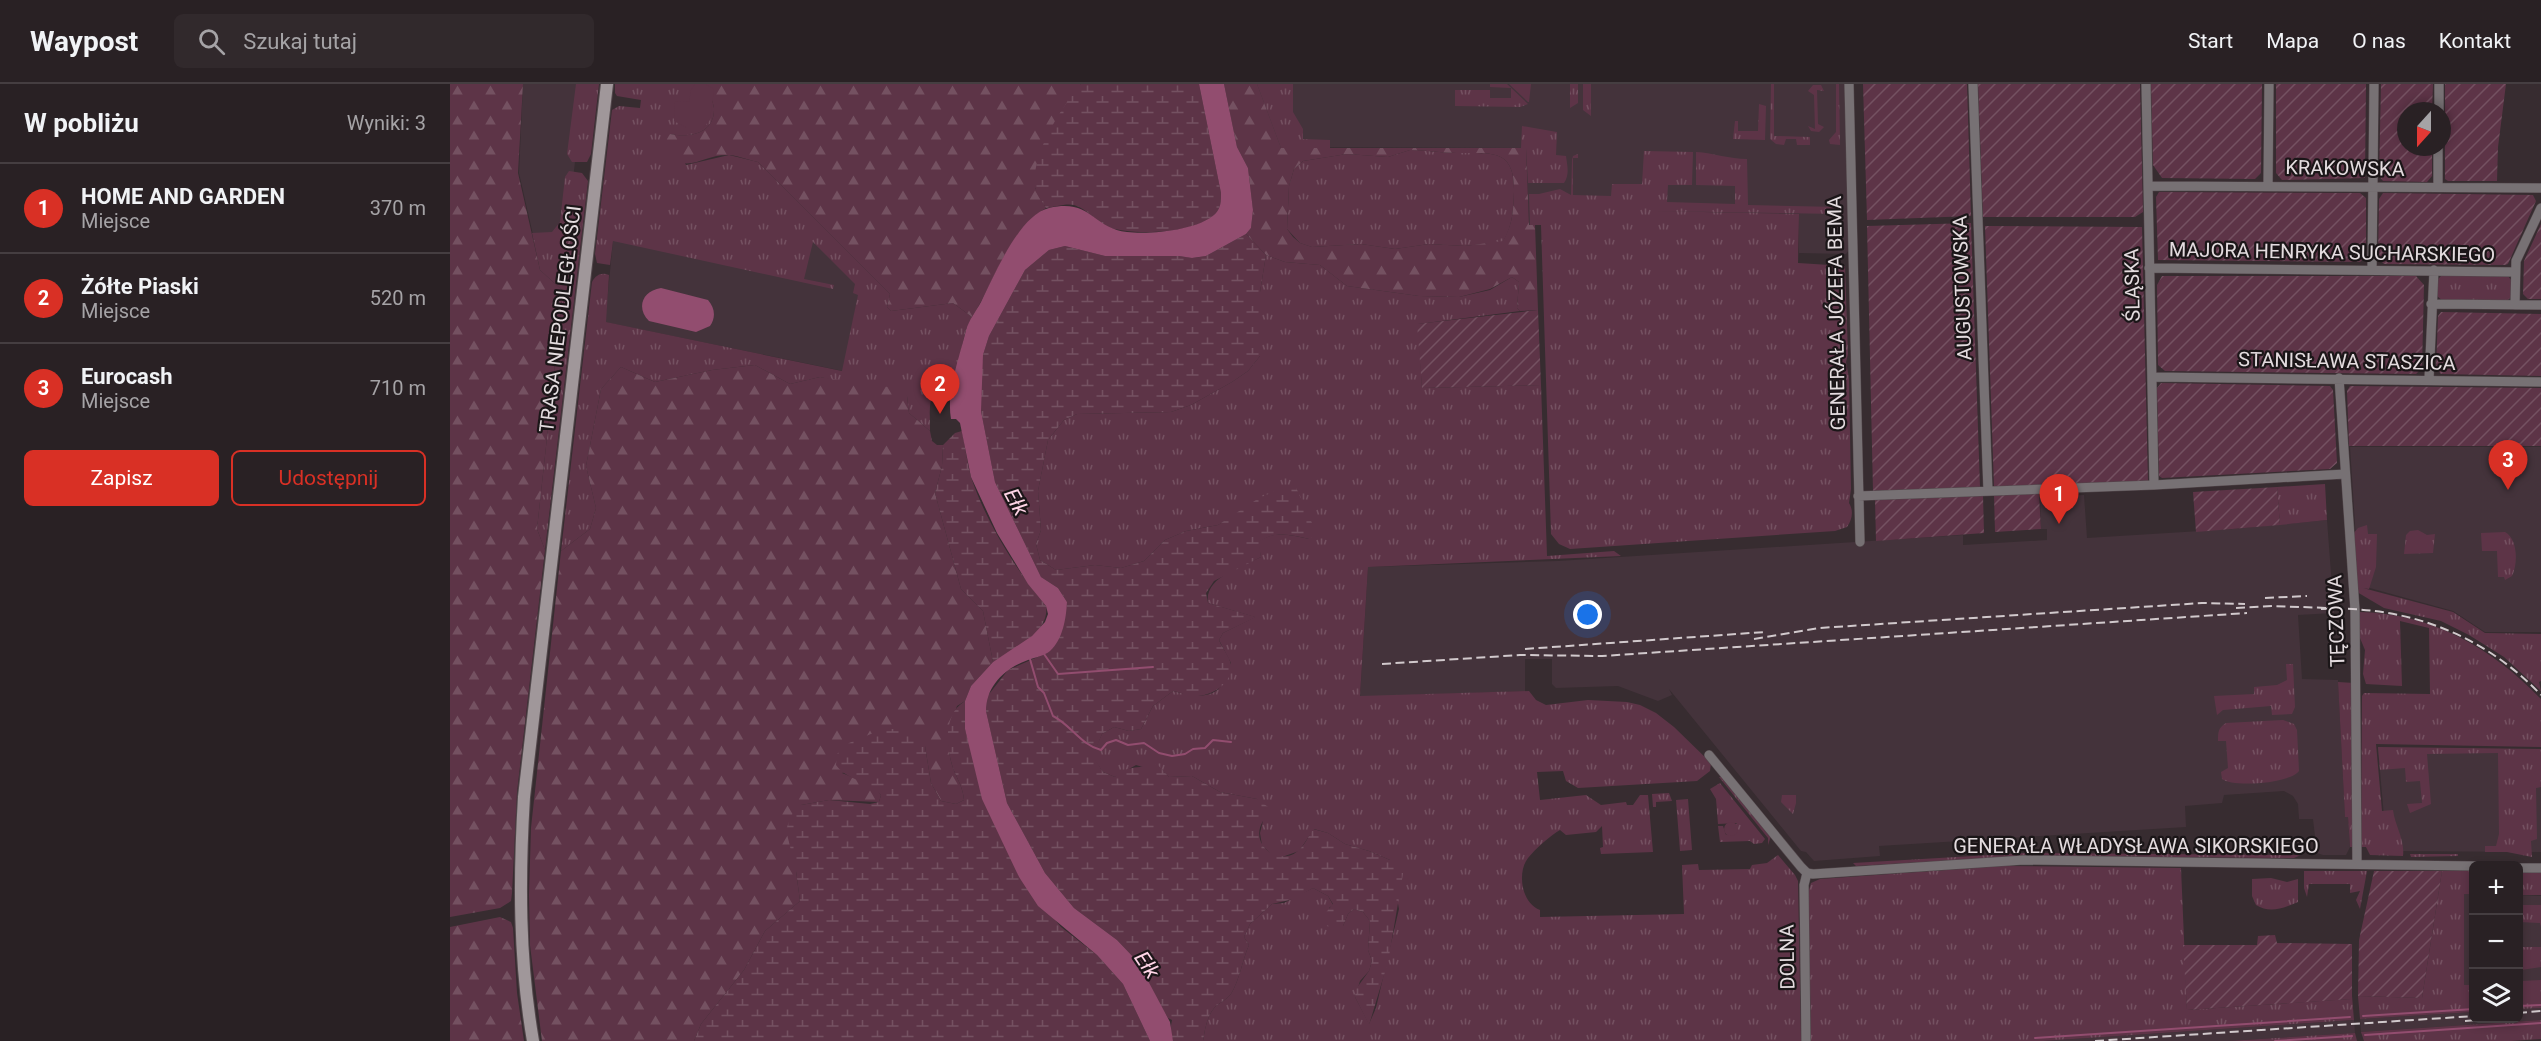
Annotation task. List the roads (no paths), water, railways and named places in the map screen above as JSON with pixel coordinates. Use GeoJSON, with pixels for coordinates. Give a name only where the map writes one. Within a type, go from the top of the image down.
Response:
{"type":"FeatureCollection","features":[{"type":"Feature","properties":{"kind":"main road","name":"TRASA NIEPODLEGŁOŚCI"},"geometry":{"type":"LineString","coordinates":[[533,1041],[522,948],[520,873],[525,788],[607,84]]}},
{"type":"Feature","properties":{"kind":"street","name":"GENERAŁA JÓZEFA BEMA"},"geometry":{"type":"LineString","coordinates":[[1849,84],[1860,542]]}},
{"type":"Feature","properties":{"kind":"street","name":"AUGUSTOWSKA"},"geometry":{"type":"LineString","coordinates":[[1972,84],[1988,491]]}},
{"type":"Feature","properties":{"kind":"street","name":"ŚLĄSKA"},"geometry":{"type":"LineString","coordinates":[[2146,84],[2154,485]]}},
{"type":"Feature","properties":{"kind":"street"},"geometry":{"type":"LineString","coordinates":[[2268,186],[2270,84]]}},
{"type":"Feature","properties":{"kind":"street"},"geometry":{"type":"LineString","coordinates":[[2372,270],[2374,84]]}},
{"type":"Feature","properties":{"kind":"street"},"geometry":{"type":"LineString","coordinates":[[2439,84],[2439,102]]}},
{"type":"Feature","properties":{"kind":"street"},"geometry":{"type":"LineString","coordinates":[[2438,156],[2438,187]]}},
{"type":"Feature","properties":{"kind":"street","name":"KRAKOWSKA"},"geometry":{"type":"LineString","coordinates":[[2149,186],[2541,188]]}},
{"type":"Feature","properties":{"kind":"street"},"geometry":{"type":"LineString","coordinates":[[2515,305],[2516,261],[2541,208]]}},
{"type":"Feature","properties":{"kind":"street","name":"MAJORA HENRYKA SUCHARSKIEGO"},"geometry":{"type":"LineString","coordinates":[[2149,268],[2514,272]]}},
{"type":"Feature","properties":{"kind":"street"},"geometry":{"type":"LineString","coordinates":[[2429,379],[2434,270]]}},
{"type":"Feature","properties":{"kind":"street"},"geometry":{"type":"LineString","coordinates":[[2431,304],[2541,305]]}},
{"type":"Feature","properties":{"kind":"street","name":"STANISŁAWA STASZICA"},"geometry":{"type":"LineString","coordinates":[[2152,376],[2541,382]]}},
{"type":"Feature","properties":{"kind":"street","name":"TĘCZOWA"},"geometry":{"type":"LineString","coordinates":[[2339,378],[2355,610],[2357,863]]}},
{"type":"Feature","properties":{"kind":"street"},"geometry":{"type":"LineString","coordinates":[[1858,496],[2154,485],[2345,474]]}},
{"type":"Feature","properties":{"kind":"street"},"geometry":{"type":"LineString","coordinates":[[1709,755],[1807,873]]}},
{"type":"Feature","properties":{"kind":"street","name":"GENERAŁA WŁADYSŁAWA SIKORSKIEGO"},"geometry":{"type":"LineString","coordinates":[[1807,873],[2024,860],[2469,866]]}},
{"type":"Feature","properties":{"kind":"street"},"geometry":{"type":"LineString","coordinates":[[2523,868],[2541,868]]}},
{"type":"Feature","properties":{"kind":"street","name":"DOLNA"},"geometry":{"type":"LineString","coordinates":[[1806,1041],[1804,885],[1807,873]]}},
{"type":"Feature","properties":{"kind":"waterway"},"geometry":{"type":"LineString","coordinates":[[1044,654],[1058,674],[1153,667]]}},
{"type":"Feature","properties":{"kind":"waterway"},"geometry":{"type":"LineString","coordinates":[[1030,659],[1038,687],[1044,693],[1053,716],[1088,744],[1101,750],[1107,743],[1116,740],[1128,745],[1144,743],[1159,753],[1172,756],[1185,754],[1193,749],[1205,748],[1213,740],[1231,742]]}},
{"type":"Feature","properties":{"kind":"waterway"},"geometry":{"type":"LineString","coordinates":[[2523,1006],[2541,1005]]}},
{"type":"Feature","properties":{"kind":"waterway"},"geometry":{"type":"LineString","coordinates":[[2363,1016],[2469,1009]]}},
{"type":"Feature","properties":{"kind":"waterway"},"geometry":{"type":"LineString","coordinates":[[2035,1038],[2350,1017]]}},
{"type":"Feature","properties":{"kind":"waterway"},"geometry":{"type":"LineString","coordinates":[[2365,1035],[2541,1023]]}},
{"type":"Feature","properties":{"kind":"waterway"},"geometry":{"type":"LineString","coordinates":[[2275,1041],[2352,1036]]}},
{"type":"Feature","properties":{"kind":"railway"},"geometry":{"type":"LineString","coordinates":[[2265,598],[2307,596]]}},
{"type":"Feature","properties":{"kind":"railway"},"geometry":{"type":"LineString","coordinates":[[1754,639],[1819,628],[2202,603],[2245,604]]}},
{"type":"Feature","properties":{"kind":"railway"},"geometry":{"type":"LineString","coordinates":[[2236,608],[2272,606],[2329,608]]}},
{"type":"Feature","properties":{"kind":"railway"},"geometry":{"type":"LineString","coordinates":[[2321,609],[2383,612],[2413,618],[2441,628],[2494,655],[2541,695]]}},
{"type":"Feature","properties":{"kind":"railway"},"geometry":{"type":"LineString","coordinates":[[1382,664],[1520,655],[1602,656],[2247,613]]}},
{"type":"Feature","properties":{"kind":"railway"},"geometry":{"type":"LineString","coordinates":[[1525,649],[1765,632]]}},
{"type":"Feature","properties":{"kind":"railway"},"geometry":{"type":"LineString","coordinates":[[2523,1013],[2541,1011]]}},
{"type":"Feature","properties":{"kind":"railway"},"geometry":{"type":"LineString","coordinates":[[2095,1041],[2469,1016]]}},
{"type":"Feature","properties":{"kind":"railway"},"geometry":{"type":"LineString","coordinates":[[2465,1021],[2469,1021]]}},
{"type":"Feature","properties":{"kind":"place","name":"Żółte Piaski"},"geometry":{"type":"Point","coordinates":[940,414]}},
{"type":"Feature","properties":{"kind":"place","name":"Eurocash"},"geometry":{"type":"Point","coordinates":[2508,490]}},
{"type":"Feature","properties":{"kind":"place","name":"HOME AND GARDEN"},"geometry":{"type":"Point","coordinates":[2059,524]}},
{"type":"Feature","properties":{"kind":"water label","name":"Ełk"},"geometry":{"type":"Point","coordinates":[1016,502]}},
{"type":"Feature","properties":{"kind":"water label","name":"Ełk"},"geometry":{"type":"Point","coordinates":[1147,965]}}]}
